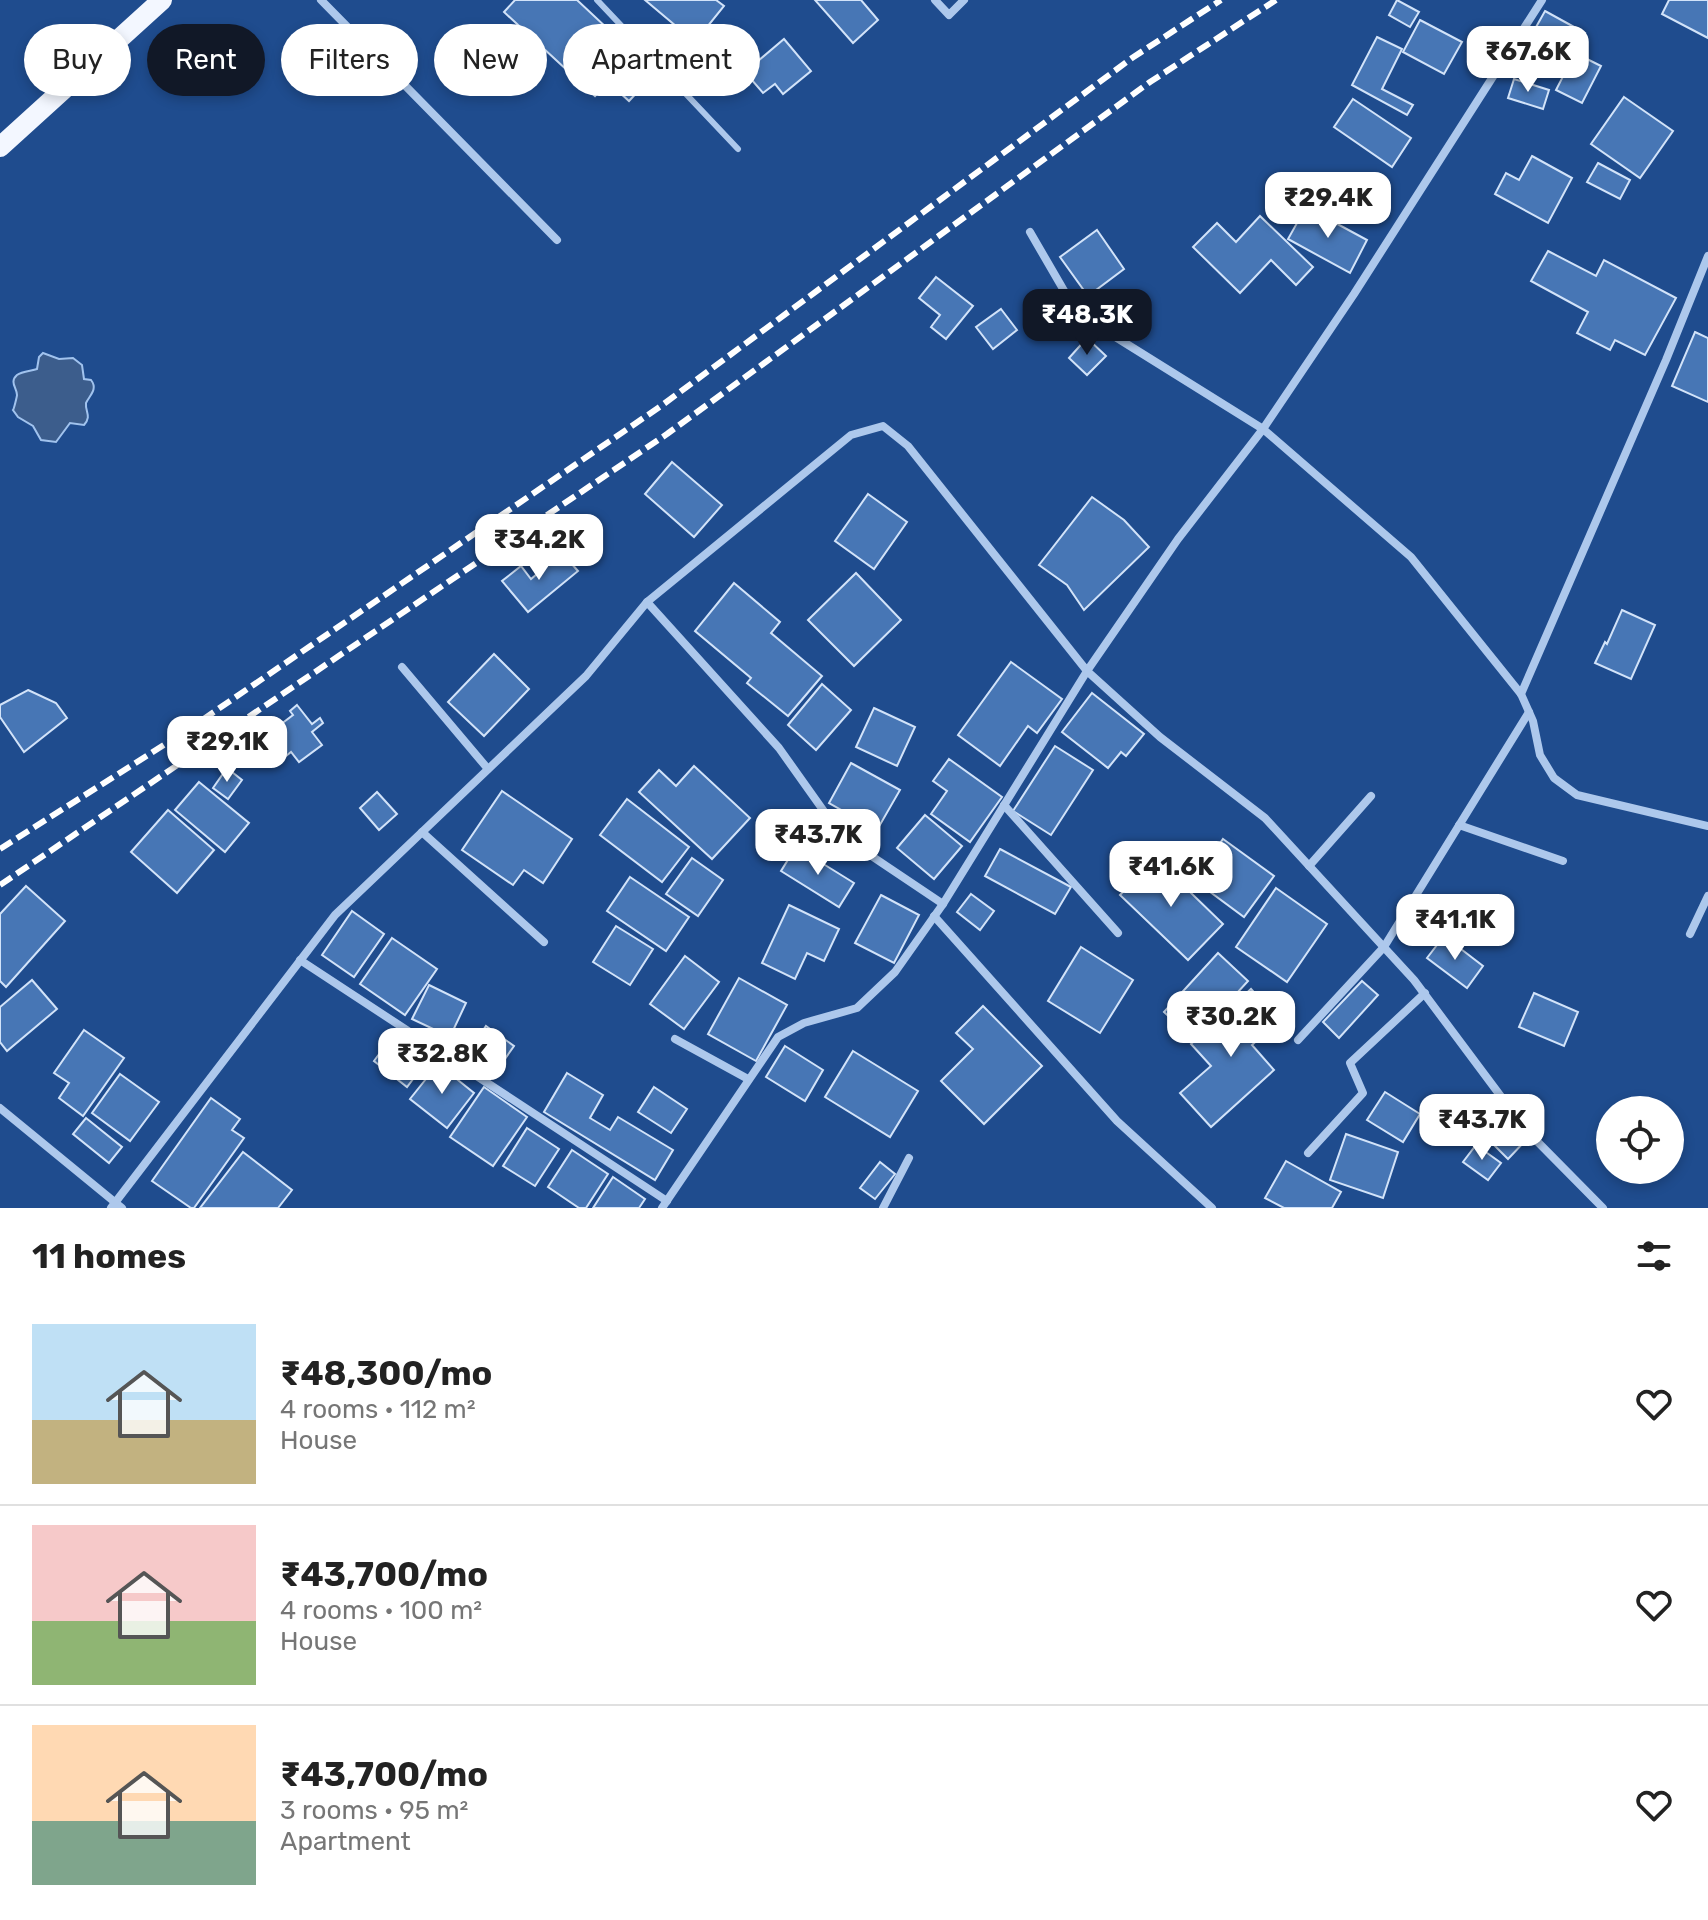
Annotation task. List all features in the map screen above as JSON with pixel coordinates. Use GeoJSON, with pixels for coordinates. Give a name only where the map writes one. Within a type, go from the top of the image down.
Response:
{"type":"FeatureCollection","features":[{"type":"Feature","properties":{"kind":"main road"},"geometry":{"type":"LineString","coordinates":[[0,147],[162,0]]}},
{"type":"Feature","properties":{"kind":"street"},"geometry":{"type":"LineString","coordinates":[[321,0],[557,240]]}},
{"type":"Feature","properties":{"kind":"street"},"geometry":{"type":"LineString","coordinates":[[935,0],[949,15],[964,0]]}},
{"type":"Feature","properties":{"kind":"street"},"geometry":{"type":"LineString","coordinates":[[300,960],[664,1204],[778,1037],[804,1023],[857,1008],[895,972],[943,904],[1087,671],[1178,539],[1263,429],[1354,294],[1542,0]]}},
{"type":"Feature","properties":{"kind":"street"},"geometry":{"type":"LineString","coordinates":[[1030,232],[1077,313],[1263,429],[1411,557],[1521,694],[1540,755],[1554,778],[1577,795],[1708,826]]}},
{"type":"Feature","properties":{"kind":"street"},"geometry":{"type":"LineString","coordinates":[[1521,694],[1708,258]]}},
{"type":"Feature","properties":{"kind":"street"},"geometry":{"type":"LineString","coordinates":[[0,1108],[116,1206],[335,915],[586,676],[647,602],[851,435],[883,426],[908,446],[1087,671],[1160,737],[1265,818],[1425,993],[1526,1130],[1603,1208]]}},
{"type":"Feature","properties":{"kind":"street"},"geometry":{"type":"LineString","coordinates":[[647,602],[779,748],[828,817],[870,855],[943,904]]}},
{"type":"Feature","properties":{"kind":"street"},"geometry":{"type":"LineString","coordinates":[[402,667],[488,769]]}},
{"type":"Feature","properties":{"kind":"street"},"geometry":{"type":"LineString","coordinates":[[1298,1040],[1384,947],[1529,712]]}},
{"type":"Feature","properties":{"kind":"street"},"geometry":{"type":"LineString","coordinates":[[1309,866],[1371,796]]}},
{"type":"Feature","properties":{"kind":"street"},"geometry":{"type":"LineString","coordinates":[[1004,805],[1118,933]]}},
{"type":"Feature","properties":{"kind":"street"},"geometry":{"type":"LineString","coordinates":[[1459,825],[1563,861]]}},
{"type":"Feature","properties":{"kind":"street"},"geometry":{"type":"LineString","coordinates":[[422,832],[544,942]]}},
{"type":"Feature","properties":{"kind":"street"},"geometry":{"type":"LineString","coordinates":[[1690,934],[1708,896]]}},
{"type":"Feature","properties":{"kind":"street"},"geometry":{"type":"LineString","coordinates":[[934,916],[1117,1121],[1212,1208]]}},
{"type":"Feature","properties":{"kind":"street"},"geometry":{"type":"LineString","coordinates":[[1308,1153],[1363,1093],[1350,1063],[1425,993]]}},
{"type":"Feature","properties":{"kind":"street"},"geometry":{"type":"LineString","coordinates":[[675,1039],[748,1079]]}},
{"type":"Feature","properties":{"kind":"street"},"geometry":{"type":"LineString","coordinates":[[883,1208],[909,1158]]}},
{"type":"Feature","properties":{"kind":"lane"},"geometry":{"type":"LineString","coordinates":[[597,0],[738,149]]}},
{"type":"Feature","properties":{"kind":"water"},"geometry":{"type":"Polygon","coordinates":[[[43,353],[59,359],[73,358],[82,365],[84,379],[91,380],[94,386],[86,403],[88,416],[84,425],[70,423],[56,442],[41,440],[33,426],[13,410],[17,395],[13,383],[15,378],[37,369],[43,353]]]}},
{"type":"Feature","properties":{"kind":"building"},"geometry":{"type":"Polygon","coordinates":[[[515,0],[577,0],[603,24],[563,24],[563,66],[547,52],[547,24],[517,24],[504,12],[515,0]]]}},
{"type":"Feature","properties":{"kind":"building"},"geometry":{"type":"Polygon","coordinates":[[[645,0],[716,0],[724,6],[710,24],[674,24],[645,0]]]}},
{"type":"Feature","properties":{"kind":"building"},"geometry":{"type":"Polygon","coordinates":[[[815,0],[861,0],[878,20],[853,43],[815,0]]]}},
{"type":"Feature","properties":{"kind":"building"},"geometry":{"type":"Polygon","coordinates":[[[1397,0],[1419,12],[1410,27],[1389,15],[1397,0]]]}},
{"type":"Feature","properties":{"kind":"building"},"geometry":{"type":"Polygon","coordinates":[[[1669,0],[1708,0],[1708,38],[1662,14],[1669,0]]]}},
{"type":"Feature","properties":{"kind":"building"},"geometry":{"type":"Polygon","coordinates":[[[1545,11],[1585,33],[1561,76],[1521,54],[1545,11]]]}},
{"type":"Feature","properties":{"kind":"building"},"geometry":{"type":"Polygon","coordinates":[[[1420,20],[1462,42],[1444,74],[1403,52],[1420,20]]]}},
{"type":"Feature","properties":{"kind":"building"},"geometry":{"type":"Polygon","coordinates":[[[1377,37],[1402,49],[1382,89],[1413,105],[1407,115],[1352,85],[1377,37]]]}},
{"type":"Feature","properties":{"kind":"building"},"geometry":{"type":"Polygon","coordinates":[[[784,39],[811,71],[783,94],[775,84],[763,93],[760,90],[760,59],[784,39]]]}},
{"type":"Feature","properties":{"kind":"building"},"geometry":{"type":"Polygon","coordinates":[[[1575,53],[1601,66],[1582,103],[1556,90],[1575,53]]]}},
{"type":"Feature","properties":{"kind":"building"},"geometry":{"type":"Polygon","coordinates":[[[1514,79],[1549,90],[1543,109],[1508,98],[1514,79]]]}},
{"type":"Feature","properties":{"kind":"building"},"geometry":{"type":"Polygon","coordinates":[[[1624,97],[1673,131],[1640,178],[1591,144],[1624,97]]]}},
{"type":"Feature","properties":{"kind":"building"},"geometry":{"type":"Polygon","coordinates":[[[1353,99],[1411,138],[1392,167],[1334,127],[1353,99]]]}},
{"type":"Feature","properties":{"kind":"building"},"geometry":{"type":"Polygon","coordinates":[[[1532,156],[1572,178],[1548,223],[1495,194],[1506,173],[1519,180],[1532,156]]]}},
{"type":"Feature","properties":{"kind":"building"},"geometry":{"type":"Polygon","coordinates":[[[1598,163],[1630,180],[1620,199],[1587,182],[1598,163]]]}},
{"type":"Feature","properties":{"kind":"building"},"geometry":{"type":"Polygon","coordinates":[[[1306,207],[1367,240],[1350,273],[1288,239],[1306,207]]]}},
{"type":"Feature","properties":{"kind":"building"},"geometry":{"type":"Polygon","coordinates":[[[1260,216],[1313,267],[1296,285],[1271,260],[1240,293],[1193,247],[1217,223],[1236,242],[1260,216]]]}},
{"type":"Feature","properties":{"kind":"building"},"geometry":{"type":"Polygon","coordinates":[[[1097,230],[1124,269],[1088,296],[1060,257],[1097,230]]]}},
{"type":"Feature","properties":{"kind":"building"},"geometry":{"type":"Polygon","coordinates":[[[1548,251],[1596,276],[1604,260],[1676,298],[1645,355],[1615,340],[1610,350],[1577,333],[1588,312],[1531,281],[1548,251]]]}},
{"type":"Feature","properties":{"kind":"building"},"geometry":{"type":"Polygon","coordinates":[[[936,277],[973,306],[946,339],[931,327],[940,315],[919,298],[936,277]]]}},
{"type":"Feature","properties":{"kind":"building"},"geometry":{"type":"Polygon","coordinates":[[[1001,309],[1017,330],[993,349],[976,327],[1001,309]]]}},
{"type":"Feature","properties":{"kind":"building"},"geometry":{"type":"Polygon","coordinates":[[[1695,332],[1708,338],[1708,402],[1672,386],[1695,332]]]}},
{"type":"Feature","properties":{"kind":"building"},"geometry":{"type":"Polygon","coordinates":[[[1087,338],[1106,356],[1087,375],[1069,358],[1087,338]]]}},
{"type":"Feature","properties":{"kind":"building"},"geometry":{"type":"Polygon","coordinates":[[[672,462],[722,505],[694,537],[645,494],[672,462]]]}},
{"type":"Feature","properties":{"kind":"building"},"geometry":{"type":"Polygon","coordinates":[[[868,494],[907,522],[874,569],[835,541],[868,494]]]}},
{"type":"Feature","properties":{"kind":"building"},"geometry":{"type":"Polygon","coordinates":[[[1092,497],[1124,520],[1149,547],[1084,610],[1067,585],[1039,565],[1092,497]]]}},
{"type":"Feature","properties":{"kind":"building"},"geometry":{"type":"Polygon","coordinates":[[[562,553],[578,571],[528,612],[502,581],[521,566],[531,579],[562,553]]]}},
{"type":"Feature","properties":{"kind":"building"},"geometry":{"type":"Polygon","coordinates":[[[856,573],[901,620],[854,666],[808,620],[856,573]]]}},
{"type":"Feature","properties":{"kind":"building"},"geometry":{"type":"Polygon","coordinates":[[[734,583],[780,622],[771,633],[822,676],[788,716],[747,683],[751,678],[695,631],[734,583]]]}},
{"type":"Feature","properties":{"kind":"building"},"geometry":{"type":"Polygon","coordinates":[[[1622,610],[1655,625],[1631,679],[1595,663],[1622,610]]]}},
{"type":"Feature","properties":{"kind":"building"},"geometry":{"type":"Polygon","coordinates":[[[494,654],[529,689],[484,736],[448,702],[494,654]]]}},
{"type":"Feature","properties":{"kind":"building"},"geometry":{"type":"Polygon","coordinates":[[[1011,662],[1062,699],[1037,733],[1028,726],[1000,766],[958,735],[1011,662]]]}},
{"type":"Feature","properties":{"kind":"building"},"geometry":{"type":"Polygon","coordinates":[[[822,684],[851,710],[816,750],[788,725],[822,684]]]}},
{"type":"Feature","properties":{"kind":"building"},"geometry":{"type":"Polygon","coordinates":[[[28,690],[56,703],[67,718],[24,752],[0,717],[0,705],[28,690]]]}},
{"type":"Feature","properties":{"kind":"building"},"geometry":{"type":"Polygon","coordinates":[[[1092,693],[1144,734],[1126,756],[1121,752],[1108,768],[1062,732],[1092,693]]]}},
{"type":"Feature","properties":{"kind":"building"},"geometry":{"type":"Polygon","coordinates":[[[297,705],[312,724],[320,718],[323,723],[312,732],[322,745],[299,762],[291,752],[281,760],[264,737],[293,715],[290,711],[297,705]]]}},
{"type":"Feature","properties":{"kind":"building"},"geometry":{"type":"Polygon","coordinates":[[[874,708],[915,727],[897,766],[856,747],[874,708]]]}},
{"type":"Feature","properties":{"kind":"building"},"geometry":{"type":"Polygon","coordinates":[[[1055,746],[1093,770],[1051,835],[1013,811],[1055,746]]]}},
{"type":"Feature","properties":{"kind":"building"},"geometry":{"type":"Polygon","coordinates":[[[949,759],[1002,797],[970,842],[931,814],[947,791],[933,781],[949,759]]]}},
{"type":"Feature","properties":{"kind":"building"},"geometry":{"type":"Polygon","coordinates":[[[851,763],[900,790],[877,830],[829,803],[851,763]]]}},
{"type":"Feature","properties":{"kind":"building"},"geometry":{"type":"Polygon","coordinates":[[[694,766],[750,818],[712,859],[639,792],[659,770],[676,786],[694,766]]]}},
{"type":"Feature","properties":{"kind":"building"},"geometry":{"type":"Polygon","coordinates":[[[227,768],[242,780],[228,799],[213,788],[227,768]]]}},
{"type":"Feature","properties":{"kind":"building"},"geometry":{"type":"Polygon","coordinates":[[[199,782],[249,823],[225,852],[175,810],[199,782]]]}},
{"type":"Feature","properties":{"kind":"building"},"geometry":{"type":"Polygon","coordinates":[[[502,791],[572,839],[543,883],[524,870],[513,885],[462,850],[502,791]]]}},
{"type":"Feature","properties":{"kind":"building"},"geometry":{"type":"Polygon","coordinates":[[[377,792],[397,814],[379,830],[360,808],[377,792]]]}},
{"type":"Feature","properties":{"kind":"building"},"geometry":{"type":"Polygon","coordinates":[[[627,799],[689,847],[662,882],[600,835],[627,799]]]}},
{"type":"Feature","properties":{"kind":"building"},"geometry":{"type":"Polygon","coordinates":[[[168,810],[214,850],[177,893],[131,852],[168,810]]]}},
{"type":"Feature","properties":{"kind":"building"},"geometry":{"type":"Polygon","coordinates":[[[925,815],[962,846],[934,879],[897,848],[925,815]]]}},
{"type":"Feature","properties":{"kind":"building"},"geometry":{"type":"Polygon","coordinates":[[[1223,839],[1274,876],[1244,917],[1194,880],[1223,839]]]}},
{"type":"Feature","properties":{"kind":"building"},"geometry":{"type":"Polygon","coordinates":[[[796,847],[854,883],[839,907],[781,871],[796,847]]]}},
{"type":"Feature","properties":{"kind":"building"},"geometry":{"type":"Polygon","coordinates":[[[1000,849],[1071,887],[1055,914],[985,876],[1000,849]]]}},
{"type":"Feature","properties":{"kind":"building"},"geometry":{"type":"Polygon","coordinates":[[[692,858],[723,880],[698,916],[666,894],[692,858]]]}},
{"type":"Feature","properties":{"kind":"building"},"geometry":{"type":"Polygon","coordinates":[[[1155,858],[1223,924],[1188,960],[1120,895],[1155,858]]]}},
{"type":"Feature","properties":{"kind":"building"},"geometry":{"type":"Polygon","coordinates":[[[630,877],[689,917],[666,951],[607,911],[630,877]]]}},
{"type":"Feature","properties":{"kind":"building"},"geometry":{"type":"Polygon","coordinates":[[[26,886],[65,921],[6,987],[0,981],[0,914],[26,886]]]}},
{"type":"Feature","properties":{"kind":"building"},"geometry":{"type":"Polygon","coordinates":[[[1276,888],[1327,924],[1287,982],[1236,947],[1276,888]]]}},
{"type":"Feature","properties":{"kind":"building"},"geometry":{"type":"Polygon","coordinates":[[[971,894],[994,911],[980,930],[957,912],[971,894]]]}},
{"type":"Feature","properties":{"kind":"building"},"geometry":{"type":"Polygon","coordinates":[[[881,895],[919,915],[894,963],[855,943],[881,895]]]}},
{"type":"Feature","properties":{"kind":"building"},"geometry":{"type":"Polygon","coordinates":[[[789,905],[839,929],[824,961],[807,953],[795,979],[762,963],[789,905]]]}},
{"type":"Feature","properties":{"kind":"building"},"geometry":{"type":"Polygon","coordinates":[[[352,911],[384,934],[354,977],[322,955],[352,911]]]}},
{"type":"Feature","properties":{"kind":"building"},"geometry":{"type":"Polygon","coordinates":[[[616,926],[653,949],[630,985],[593,962],[616,926]]]}},
{"type":"Feature","properties":{"kind":"building"},"geometry":{"type":"Polygon","coordinates":[[[1444,936],[1483,966],[1467,988],[1427,958],[1444,936]]]}},
{"type":"Feature","properties":{"kind":"building"},"geometry":{"type":"Polygon","coordinates":[[[392,938],[437,969],[405,1015],[360,984],[392,938]]]}},
{"type":"Feature","properties":{"kind":"building"},"geometry":{"type":"Polygon","coordinates":[[[1081,947],[1133,980],[1100,1033],[1048,1001],[1081,947]]]}},
{"type":"Feature","properties":{"kind":"building"},"geometry":{"type":"Polygon","coordinates":[[[1218,953],[1248,981],[1194,1040],[1164,1012],[1218,953]]]}},
{"type":"Feature","properties":{"kind":"building"},"geometry":{"type":"Polygon","coordinates":[[[685,956],[719,982],[684,1029],[650,1004],[685,956]]]}},
{"type":"Feature","properties":{"kind":"building"},"geometry":{"type":"Polygon","coordinates":[[[739,978],[787,1005],[756,1061],[708,1034],[739,978]]]}},
{"type":"Feature","properties":{"kind":"building"},"geometry":{"type":"Polygon","coordinates":[[[32,980],[57,1009],[7,1051],[0,1042],[0,1007],[32,980]]]}},
{"type":"Feature","properties":{"kind":"building"},"geometry":{"type":"Polygon","coordinates":[[[1362,981],[1378,995],[1339,1038],[1323,1022],[1362,981]]]}},
{"type":"Feature","properties":{"kind":"building"},"geometry":{"type":"Polygon","coordinates":[[[429,985],[466,1003],[450,1037],[412,1019],[429,985]]]}},
{"type":"Feature","properties":{"kind":"building"},"geometry":{"type":"Polygon","coordinates":[[[1251,989],[1279,1020],[1252,1045],[1274,1070],[1211,1127],[1180,1093],[1211,1066],[1191,1044],[1251,989]]]}},
{"type":"Feature","properties":{"kind":"building"},"geometry":{"type":"Polygon","coordinates":[[[1534,993],[1578,1012],[1564,1046],[1519,1027],[1534,993]]]}},
{"type":"Feature","properties":{"kind":"building"},"geometry":{"type":"Polygon","coordinates":[[[983,1006],[1042,1066],[984,1124],[941,1081],[973,1049],[956,1033],[983,1006]]]}},
{"type":"Feature","properties":{"kind":"building"},"geometry":{"type":"Polygon","coordinates":[[[486,1026],[514,1046],[500,1066],[472,1047],[486,1026]]]}},
{"type":"Feature","properties":{"kind":"building"},"geometry":{"type":"Polygon","coordinates":[[[84,1030],[124,1058],[83,1116],[59,1098],[69,1083],[54,1073],[84,1030]]]}},
{"type":"Feature","properties":{"kind":"building"},"geometry":{"type":"Polygon","coordinates":[[[397,1030],[431,1055],[407,1087],[374,1061],[397,1030]]]}},
{"type":"Feature","properties":{"kind":"building"},"geometry":{"type":"Polygon","coordinates":[[[785,1046],[823,1070],[805,1101],[766,1077],[785,1046]]]}},
{"type":"Feature","properties":{"kind":"building"},"geometry":{"type":"Polygon","coordinates":[[[853,1051],[918,1091],[890,1137],[825,1097],[853,1051]]]}},
{"type":"Feature","properties":{"kind":"building"},"geometry":{"type":"Polygon","coordinates":[[[438,1064],[474,1093],[447,1128],[410,1099],[438,1064]]]}},
{"type":"Feature","properties":{"kind":"building"},"geometry":{"type":"Polygon","coordinates":[[[567,1073],[603,1095],[590,1118],[610,1130],[618,1117],[673,1150],[655,1180],[544,1112],[567,1073]]]}},
{"type":"Feature","properties":{"kind":"building"},"geometry":{"type":"Polygon","coordinates":[[[120,1074],[159,1102],[130,1141],[92,1113],[120,1074]]]}},
{"type":"Feature","properties":{"kind":"building"},"geometry":{"type":"Polygon","coordinates":[[[484,1087],[527,1117],[493,1166],[450,1137],[484,1087]]]}},
{"type":"Feature","properties":{"kind":"building"},"geometry":{"type":"Polygon","coordinates":[[[654,1087],[687,1109],[671,1133],[638,1112],[654,1087]]]}},
{"type":"Feature","properties":{"kind":"building"},"geometry":{"type":"Polygon","coordinates":[[[1385,1092],[1420,1114],[1403,1142],[1367,1120],[1385,1092]]]}},
{"type":"Feature","properties":{"kind":"building"},"geometry":{"type":"Polygon","coordinates":[[[211,1098],[240,1119],[232,1130],[244,1138],[191,1208],[152,1181],[211,1098]]]}},
{"type":"Feature","properties":{"kind":"building"},"geometry":{"type":"Polygon","coordinates":[[[1495,1109],[1527,1139],[1508,1159],[1477,1128],[1495,1109]]]}},
{"type":"Feature","properties":{"kind":"building"},"geometry":{"type":"Polygon","coordinates":[[[86,1118],[122,1147],[109,1163],[73,1134],[86,1118]]]}},
{"type":"Feature","properties":{"kind":"building"},"geometry":{"type":"Polygon","coordinates":[[[527,1128],[559,1149],[535,1186],[503,1166],[527,1128]]]}},
{"type":"Feature","properties":{"kind":"building"},"geometry":{"type":"Polygon","coordinates":[[[1346,1134],[1398,1152],[1383,1198],[1330,1180],[1346,1134]]]}},
{"type":"Feature","properties":{"kind":"building"},"geometry":{"type":"Polygon","coordinates":[[[1476,1145],[1501,1163],[1488,1180],[1463,1162],[1476,1145]]]}},
{"type":"Feature","properties":{"kind":"building"},"geometry":{"type":"Polygon","coordinates":[[[572,1150],[608,1174],[586,1208],[579,1208],[548,1187],[572,1150]]]}},
{"type":"Feature","properties":{"kind":"building"},"geometry":{"type":"Polygon","coordinates":[[[243,1152],[292,1190],[278,1208],[200,1208],[243,1152]]]}},
{"type":"Feature","properties":{"kind":"building"},"geometry":{"type":"Polygon","coordinates":[[[1286,1161],[1341,1192],[1332,1208],[1284,1208],[1265,1198],[1286,1161]]]}},
{"type":"Feature","properties":{"kind":"building"},"geometry":{"type":"Polygon","coordinates":[[[880,1162],[895,1174],[875,1199],[860,1188],[880,1162]]]}},
{"type":"Feature","properties":{"kind":"building"},"geometry":{"type":"Polygon","coordinates":[[[613,1177],[645,1199],[639,1208],[593,1208],[613,1177]]]}},
{"type":"Feature","properties":{"kind":"railway"},"geometry":{"type":"LineString","coordinates":[[0,849],[189,729],[661,406],[1132,58],[1221,0]]}},
{"type":"Feature","properties":{"kind":"railway"},"geometry":{"type":"LineString","coordinates":[[0,885],[667,434],[1150,82],[1276,0]]}}]}
